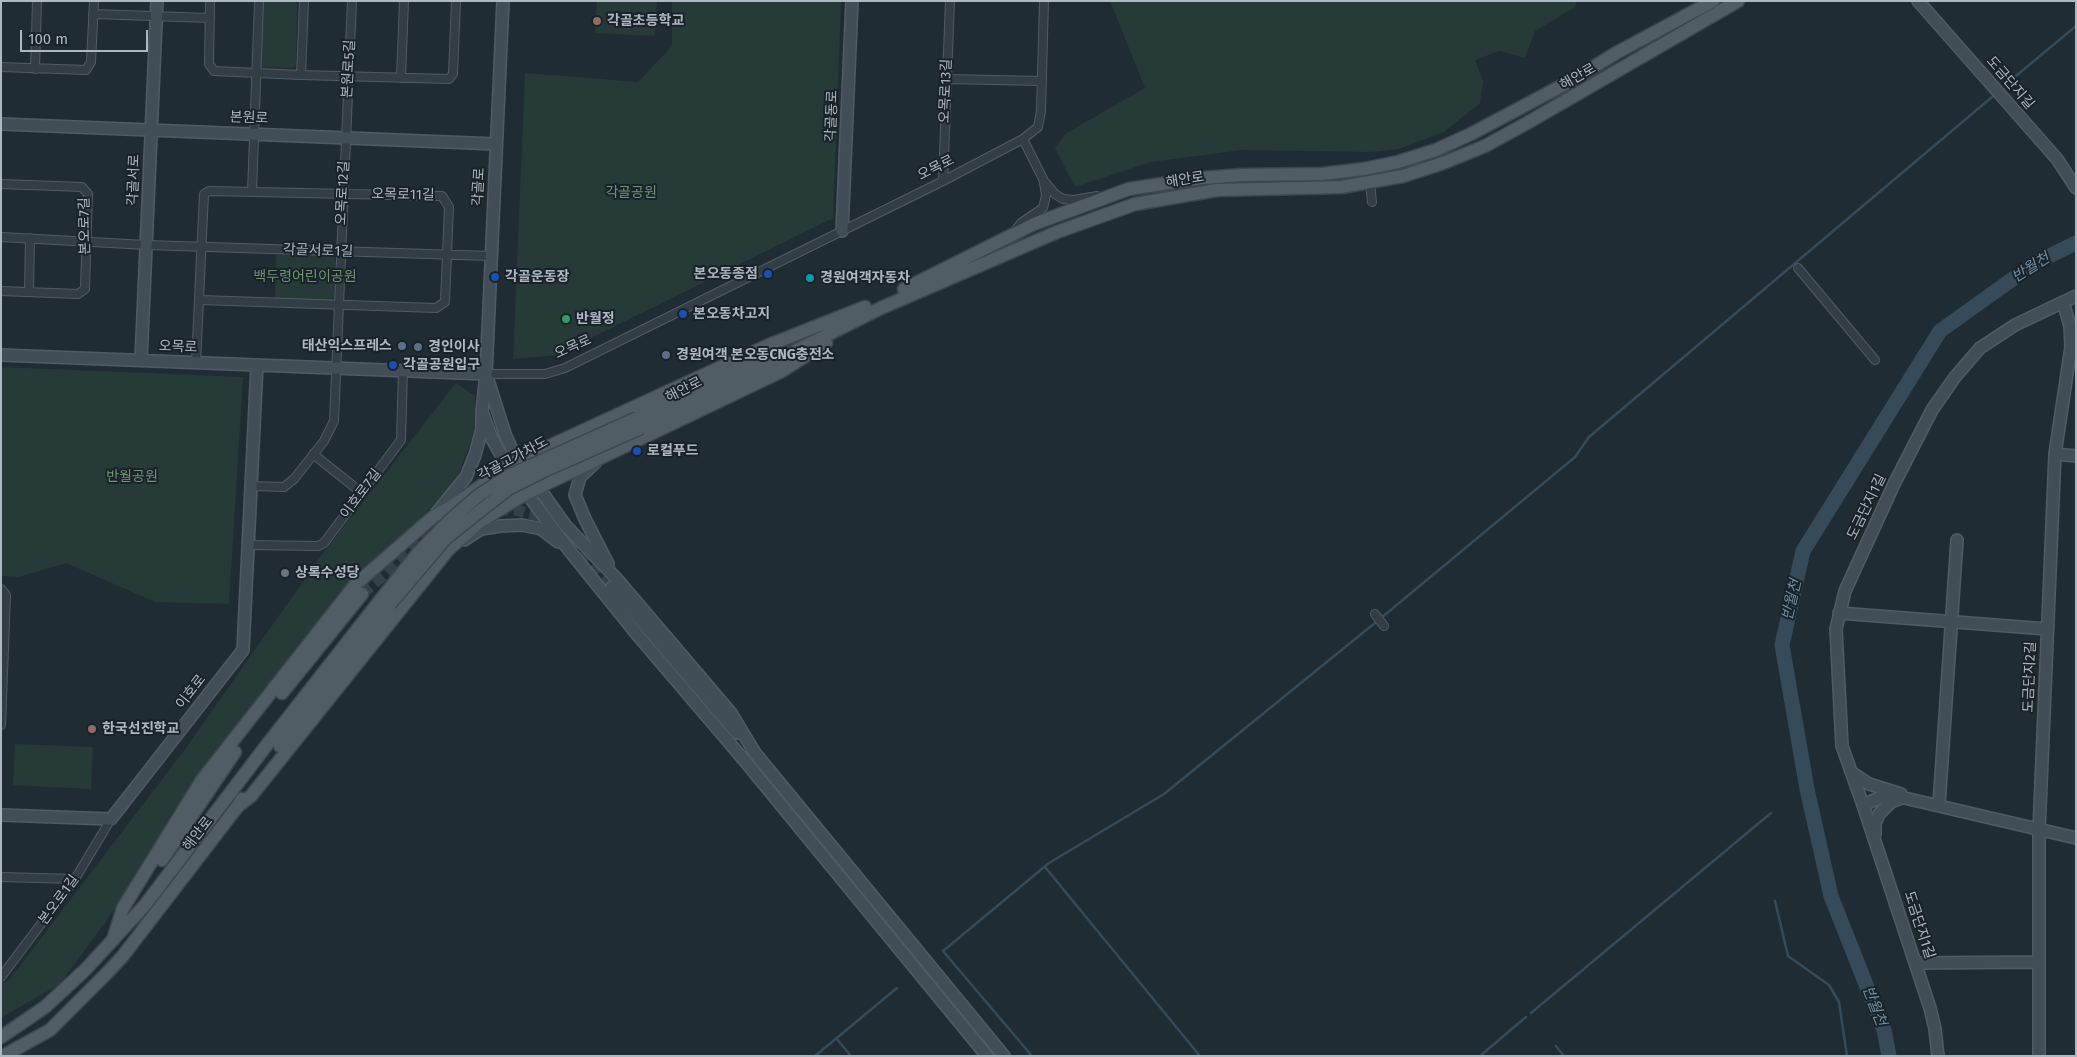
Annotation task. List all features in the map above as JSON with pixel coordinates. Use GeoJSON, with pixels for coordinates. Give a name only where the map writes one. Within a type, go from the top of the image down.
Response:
{"type":"FeatureCollection","features":[{"type":"Feature","properties":{"kind":"main road","name":"각골서로"},"geometry":{"type":"LineString","coordinates":[[141,360],[156,1]]}},
{"type":"Feature","properties":{"kind":"main road","name":"각골로"},"geometry":{"type":"LineString","coordinates":[[503,1],[486,374],[482,412],[492,439],[512,465]]}},
{"type":"Feature","properties":{"kind":"main road","name":"각골동로"},"geometry":{"type":"LineString","coordinates":[[842,231],[852,1]]}},
{"type":"Feature","properties":{"kind":"main road","name":"해안로"},"geometry":{"type":"LineString","coordinates":[[639,423],[877,306],[1034,224],[1129,189],[1202,178],[1242,175],[1322,174],[1364,169],[1398,162],[1436,150],[1471,134],[1569,82],[1618,52],[1713,1]]}},
{"type":"Feature","properties":{"kind":"main road","name":"해안로"},"geometry":{"type":"LineString","coordinates":[[877,306],[1058,232],[1135,204],[1217,190],[1342,188],[1404,176],[1485,146],[1738,1]]}},
{"type":"Feature","properties":{"kind":"main road","name":"도금단지길"},"geometry":{"type":"LineString","coordinates":[[1918,1],[2057,159],[2076,188]]}},
{"type":"Feature","properties":{"kind":"main road","name":"본원로"},"geometry":{"type":"LineString","coordinates":[[1,124],[496,144]]}},
{"type":"Feature","properties":{"kind":"main road","name":"도금단지1길"},"geometry":{"type":"LineString","coordinates":[[1938,1056],[1930,1008],[1842,746],[1836,629],[1845,591],[1894,484],[1932,410],[1955,377],[1980,348],[2014,325],[2076,296]]}},
{"type":"Feature","properties":{"kind":"main road","name":"도금단지2길"},"geometry":{"type":"LineString","coordinates":[[2039,1056],[2039,831],[2047,629],[2055,454],[2071,347],[2070,326],[2063,302]]}},
{"type":"Feature","properties":{"kind":"main road"},"geometry":{"type":"LineString","coordinates":[[433,517],[451,507],[512,465],[546,448],[769,345],[877,306]]}},
{"type":"Feature","properties":{"kind":"main road"},"geometry":{"type":"LineString","coordinates":[[238,806],[251,796],[448,550],[478,522],[539,487],[782,372],[877,306]]}},
{"type":"Feature","properties":{"kind":"main road","name":"오목로"},"geometry":{"type":"LineString","coordinates":[[1,355],[486,374]]}},
{"type":"Feature","properties":{"kind":"main road","name":"이호로"},"geometry":{"type":"LineString","coordinates":[[111,819],[243,650],[257,365]]}},
{"type":"Feature","properties":{"kind":"main road","name":"각골로"},"geometry":{"type":"LineString","coordinates":[[486,374],[512,465]]}},
{"type":"Feature","properties":{"kind":"main road"},"geometry":{"type":"LineString","coordinates":[[113,940],[123,908],[202,780],[356,585],[433,517],[466,477],[475,455],[482,429],[482,412]]}},
{"type":"Feature","properties":{"kind":"main road","name":"각골고가차도"},"geometry":{"type":"LineString","coordinates":[[386,601],[418,553],[449,520],[479,495],[508,476],[639,423]]}},
{"type":"Feature","properties":{"kind":"main road"},"geometry":{"type":"LineString","coordinates":[[546,448],[534,459],[534,470],[544,478],[560,478]]}},
{"type":"Feature","properties":{"kind":"main road"},"geometry":{"type":"LineString","coordinates":[[2055,454],[2076,456]]}},
{"type":"Feature","properties":{"kind":"main road"},"geometry":{"type":"LineString","coordinates":[[599,460],[580,477],[575,495],[614,583]]}},
{"type":"Feature","properties":{"kind":"main road"},"geometry":{"type":"LineString","coordinates":[[512,465],[539,487],[566,526],[614,583],[732,713],[754,753],[1004,1056]]}},
{"type":"Feature","properties":{"kind":"main road"},"geometry":{"type":"LineString","coordinates":[[512,465],[527,493],[569,550],[986,1056]]}},
{"type":"Feature","properties":{"kind":"main road"},"geometry":{"type":"LineString","coordinates":[[448,550],[481,530],[501,526],[522,525],[541,530],[569,550]]}},
{"type":"Feature","properties":{"kind":"main road"},"geometry":{"type":"LineString","coordinates":[[1939,805],[1957,540]]}},
{"type":"Feature","properties":{"kind":"main road"},"geometry":{"type":"LineString","coordinates":[[113,940],[140,895],[230,758],[362,594]]}},
{"type":"Feature","properties":{"kind":"main road","name":"해안로"},"geometry":{"type":"LineString","coordinates":[[3,1056],[50,1030],[122,957],[238,806],[246,791],[386,601]]}},
{"type":"Feature","properties":{"kind":"main road","name":"해안로"},"geometry":{"type":"LineString","coordinates":[[1,1037],[45,1007],[86,970],[145,905],[266,746],[386,601]]}},
{"type":"Feature","properties":{"kind":"main road"},"geometry":{"type":"LineString","coordinates":[[1840,614],[2047,629]]}},
{"type":"Feature","properties":{"kind":"main road"},"geometry":{"type":"LineString","coordinates":[[1851,772],[1869,784],[1909,799]]}},
{"type":"Feature","properties":{"kind":"main road"},"geometry":{"type":"LineString","coordinates":[[1863,805],[1879,798],[1896,796],[2039,831],[2076,838]]}},
{"type":"Feature","properties":{"kind":"main road"},"geometry":{"type":"LineString","coordinates":[[1874,838],[1875,824],[1879,814],[1891,802],[1909,799]]}},
{"type":"Feature","properties":{"kind":"main road"},"geometry":{"type":"LineString","coordinates":[[1,815],[111,819]]}},
{"type":"Feature","properties":{"kind":"main road"},"geometry":{"type":"LineString","coordinates":[[1916,963],[2039,962]]}},
{"type":"Feature","properties":{"kind":"street"},"geometry":{"type":"LineString","coordinates":[[35,69],[37,1]]}},
{"type":"Feature","properties":{"kind":"street"},"geometry":{"type":"LineString","coordinates":[[1,68],[86,70],[91,62],[94,1]]}},
{"type":"Feature","properties":{"kind":"street"},"geometry":{"type":"LineString","coordinates":[[210,1],[209,64],[214,71],[301,76],[450,79],[453,74],[456,1]]}},
{"type":"Feature","properties":{"kind":"street"},"geometry":{"type":"LineString","coordinates":[[252,192],[259,1]]}},
{"type":"Feature","properties":{"kind":"street"},"geometry":{"type":"LineString","coordinates":[[301,76],[304,1]]}},
{"type":"Feature","properties":{"kind":"street","name":"본원로5길"},"geometry":{"type":"LineString","coordinates":[[346,137],[352,1]]}},
{"type":"Feature","properties":{"kind":"street"},"geometry":{"type":"LineString","coordinates":[[400,78],[404,1]]}},
{"type":"Feature","properties":{"kind":"street","name":"오목로13길"},"geometry":{"type":"LineString","coordinates":[[943,181],[950,1]]}},
{"type":"Feature","properties":{"kind":"street","name":"오목로"},"geometry":{"type":"LineString","coordinates":[[486,374],[545,374],[566,368],[943,181],[1023,139],[1038,127],[1042,82],[1044,1]]}},
{"type":"Feature","properties":{"kind":"street"},"geometry":{"type":"LineString","coordinates":[[93,14],[210,18]]}},
{"type":"Feature","properties":{"kind":"street"},"geometry":{"type":"LineString","coordinates":[[947,79],[1042,82]]}},
{"type":"Feature","properties":{"kind":"street","name":"오목로12길"},"geometry":{"type":"LineString","coordinates":[[336,368],[346,137]]}},
{"type":"Feature","properties":{"kind":"street"},"geometry":{"type":"LineString","coordinates":[[1023,139],[1044,181],[1055,194],[1064,199],[1074,200],[1122,192]]}},
{"type":"Feature","properties":{"kind":"street"},"geometry":{"type":"LineString","coordinates":[[1010,237],[1021,223],[1043,208],[1046,195],[1044,181]]}},
{"type":"Feature","properties":{"kind":"street"},"geometry":{"type":"LineString","coordinates":[[1370,182],[1372,202]]}},
{"type":"Feature","properties":{"kind":"street","name":"본오로7길"},"geometry":{"type":"LineString","coordinates":[[1,184],[82,187],[88,194],[85,289],[78,294],[1,291]]}},
{"type":"Feature","properties":{"kind":"street","name":"오목로11길"},"geometry":{"type":"LineString","coordinates":[[196,363],[204,194],[210,191],[442,196],[450,206],[445,302],[436,308],[200,300]]}},
{"type":"Feature","properties":{"kind":"street"},"geometry":{"type":"LineString","coordinates":[[1,237],[30,238],[29,292]]}},
{"type":"Feature","properties":{"kind":"street","name":"각골서로1길"},"geometry":{"type":"LineString","coordinates":[[30,238],[146,245],[491,256]]}},
{"type":"Feature","properties":{"kind":"street"},"geometry":{"type":"LineString","coordinates":[[1798,268],[1875,360]]}},
{"type":"Feature","properties":{"kind":"street"},"geometry":{"type":"LineString","coordinates":[[251,486],[284,487],[294,479],[324,441],[334,421],[336,368]]}},
{"type":"Feature","properties":{"kind":"street","name":"이호로7길"},"geometry":{"type":"LineString","coordinates":[[248,545],[318,546],[324,543],[401,440],[403,370]]}},
{"type":"Feature","properties":{"kind":"street"},"geometry":{"type":"LineString","coordinates":[[313,454],[362,493]]}},
{"type":"Feature","properties":{"kind":"street"},"geometry":{"type":"LineString","coordinates":[[1,589],[6,595],[1,725]]}},
{"type":"Feature","properties":{"kind":"street"},"geometry":{"type":"LineString","coordinates":[[1375,614],[1384,626]]}},
{"type":"Feature","properties":{"kind":"street","name":"본오로1길"},"geometry":{"type":"LineString","coordinates":[[1,977],[75,879],[111,819]]}},
{"type":"Feature","properties":{"kind":"street"},"geometry":{"type":"LineString","coordinates":[[1,886],[4,877],[75,879]]}},
{"type":"Feature","properties":{"kind":"green space"},"geometry":{"type":"Polygon","coordinates":[[[262,1],[294,1],[297,4],[296,65],[292,68],[262,67],[259,64],[262,1]]]}},
{"type":"Feature","properties":{"kind":"green space"},"geometry":{"type":"Polygon","coordinates":[[[597,1],[657,1],[655,36],[595,33],[597,1]]]}},
{"type":"Feature","properties":{"kind":"green space","name":"각골공원"},"geometry":{"type":"Polygon","coordinates":[[[672,1],[841,1],[833,218],[557,355],[513,359],[525,73],[638,82],[672,46],[672,1]]]}},
{"type":"Feature","properties":{"kind":"green space"},"geometry":{"type":"Polygon","coordinates":[[[1110,1],[1577,1],[1575,7],[1535,31],[1525,58],[1499,51],[1475,60],[1483,81],[1480,103],[1444,132],[1399,149],[1371,152],[1242,150],[1151,162],[1075,187],[1055,148],[1065,134],[1145,88],[1110,1]]]}},
{"type":"Feature","properties":{"kind":"green space","name":"백두령어린이공원"},"geometry":{"type":"Polygon","coordinates":[[[276,254],[332,255],[335,258],[334,297],[331,300],[275,299],[276,254]]]}},
{"type":"Feature","properties":{"kind":"green space","name":"반월공원"},"geometry":{"type":"Polygon","coordinates":[[[1,367],[243,377],[229,604],[155,602],[66,563],[19,577],[1,576],[1,367]]]}},
{"type":"Feature","properties":{"kind":"green space"},"geometry":{"type":"Polygon","coordinates":[[[456,383],[475,396],[477,426],[456,481],[397,542],[354,581],[60,984],[1,1018],[1,984],[9,980],[183,752],[323,553],[456,383]]]}},
{"type":"Feature","properties":{"kind":"green space"},"geometry":{"type":"Polygon","coordinates":[[[15,744],[93,747],[91,789],[13,785],[15,744]]]}},
{"type":"Feature","properties":{"kind":"waterway"},"geometry":{"type":"LineString","coordinates":[[2005,85],[2076,26]]}},
{"type":"Feature","properties":{"kind":"waterway"},"geometry":{"type":"LineString","coordinates":[[1032,1056],[943,951],[1049,863],[1164,794],[1381,618],[1575,457],[1589,437],[1992,97]]}},
{"type":"Feature","properties":{"kind":"waterway","name":"반월천"},"geometry":{"type":"LineString","coordinates":[[1889,1056],[1884,1030],[1831,896],[1807,789],[1782,645],[1803,551],[1940,331],[2035,263],[2076,243]]}},
{"type":"Feature","properties":{"kind":"waterway"},"geometry":{"type":"LineString","coordinates":[[1531,1013],[1771,813]]}},
{"type":"Feature","properties":{"kind":"waterway"},"geometry":{"type":"LineString","coordinates":[[1045,867],[1200,1056]]}},
{"type":"Feature","properties":{"kind":"waterway"},"geometry":{"type":"LineString","coordinates":[[1775,901],[1788,956],[1829,985],[1839,1002],[1847,1056]]}},
{"type":"Feature","properties":{"kind":"waterway"},"geometry":{"type":"LineString","coordinates":[[815,1056],[897,988]]}},
{"type":"Feature","properties":{"kind":"waterway"},"geometry":{"type":"LineString","coordinates":[[1480,1056],[1526,1017]]}},
{"type":"Feature","properties":{"kind":"waterway"},"geometry":{"type":"LineString","coordinates":[[836,1038],[851,1056]]}},
{"type":"Feature","properties":{"kind":"waterway"},"geometry":{"type":"LineString","coordinates":[[1556,1046],[1564,1056]]}},
{"type":"Feature","properties":{"kind":"tunnel"},"geometry":{"type":"LineString","coordinates":[[497,510],[515,510],[543,517],[566,535],[612,587]]}},
{"type":"Feature","properties":{"kind":"tunnel"},"geometry":{"type":"LineString","coordinates":[[362,594],[428,537]]}},
{"type":"Feature","properties":{"kind":"place","name":"각골초등학교"},"geometry":{"type":"Point","coordinates":[597,21]}},
{"type":"Feature","properties":{"kind":"place","name":"본오동종점"},"geometry":{"type":"Point","coordinates":[768,274]}},
{"type":"Feature","properties":{"kind":"place","name":"각골운동장"},"geometry":{"type":"Point","coordinates":[495,277]}},
{"type":"Feature","properties":{"kind":"place","name":"경원여객자동차"},"geometry":{"type":"Point","coordinates":[810,278]}},
{"type":"Feature","properties":{"kind":"place","name":"본오동차고지"},"geometry":{"type":"Point","coordinates":[683,314]}},
{"type":"Feature","properties":{"kind":"place","name":"반월정"},"geometry":{"type":"Point","coordinates":[566,319]}},
{"type":"Feature","properties":{"kind":"place","name":"태산익스프레스"},"geometry":{"type":"Point","coordinates":[402,346]}},
{"type":"Feature","properties":{"kind":"place","name":"경인이사"},"geometry":{"type":"Point","coordinates":[418,347]}},
{"type":"Feature","properties":{"kind":"place","name":"경원여객 본오동CNG충전소"},"geometry":{"type":"Point","coordinates":[666,355]}},
{"type":"Feature","properties":{"kind":"place","name":"각골공원입구"},"geometry":{"type":"Point","coordinates":[393,365]}},
{"type":"Feature","properties":{"kind":"place","name":"로컬푸드"},"geometry":{"type":"Point","coordinates":[637,451]}},
{"type":"Feature","properties":{"kind":"place","name":"상록수성당"},"geometry":{"type":"Point","coordinates":[285,573]}},
{"type":"Feature","properties":{"kind":"place","name":"한국선진학교"},"geometry":{"type":"Point","coordinates":[92,729]}}]}
